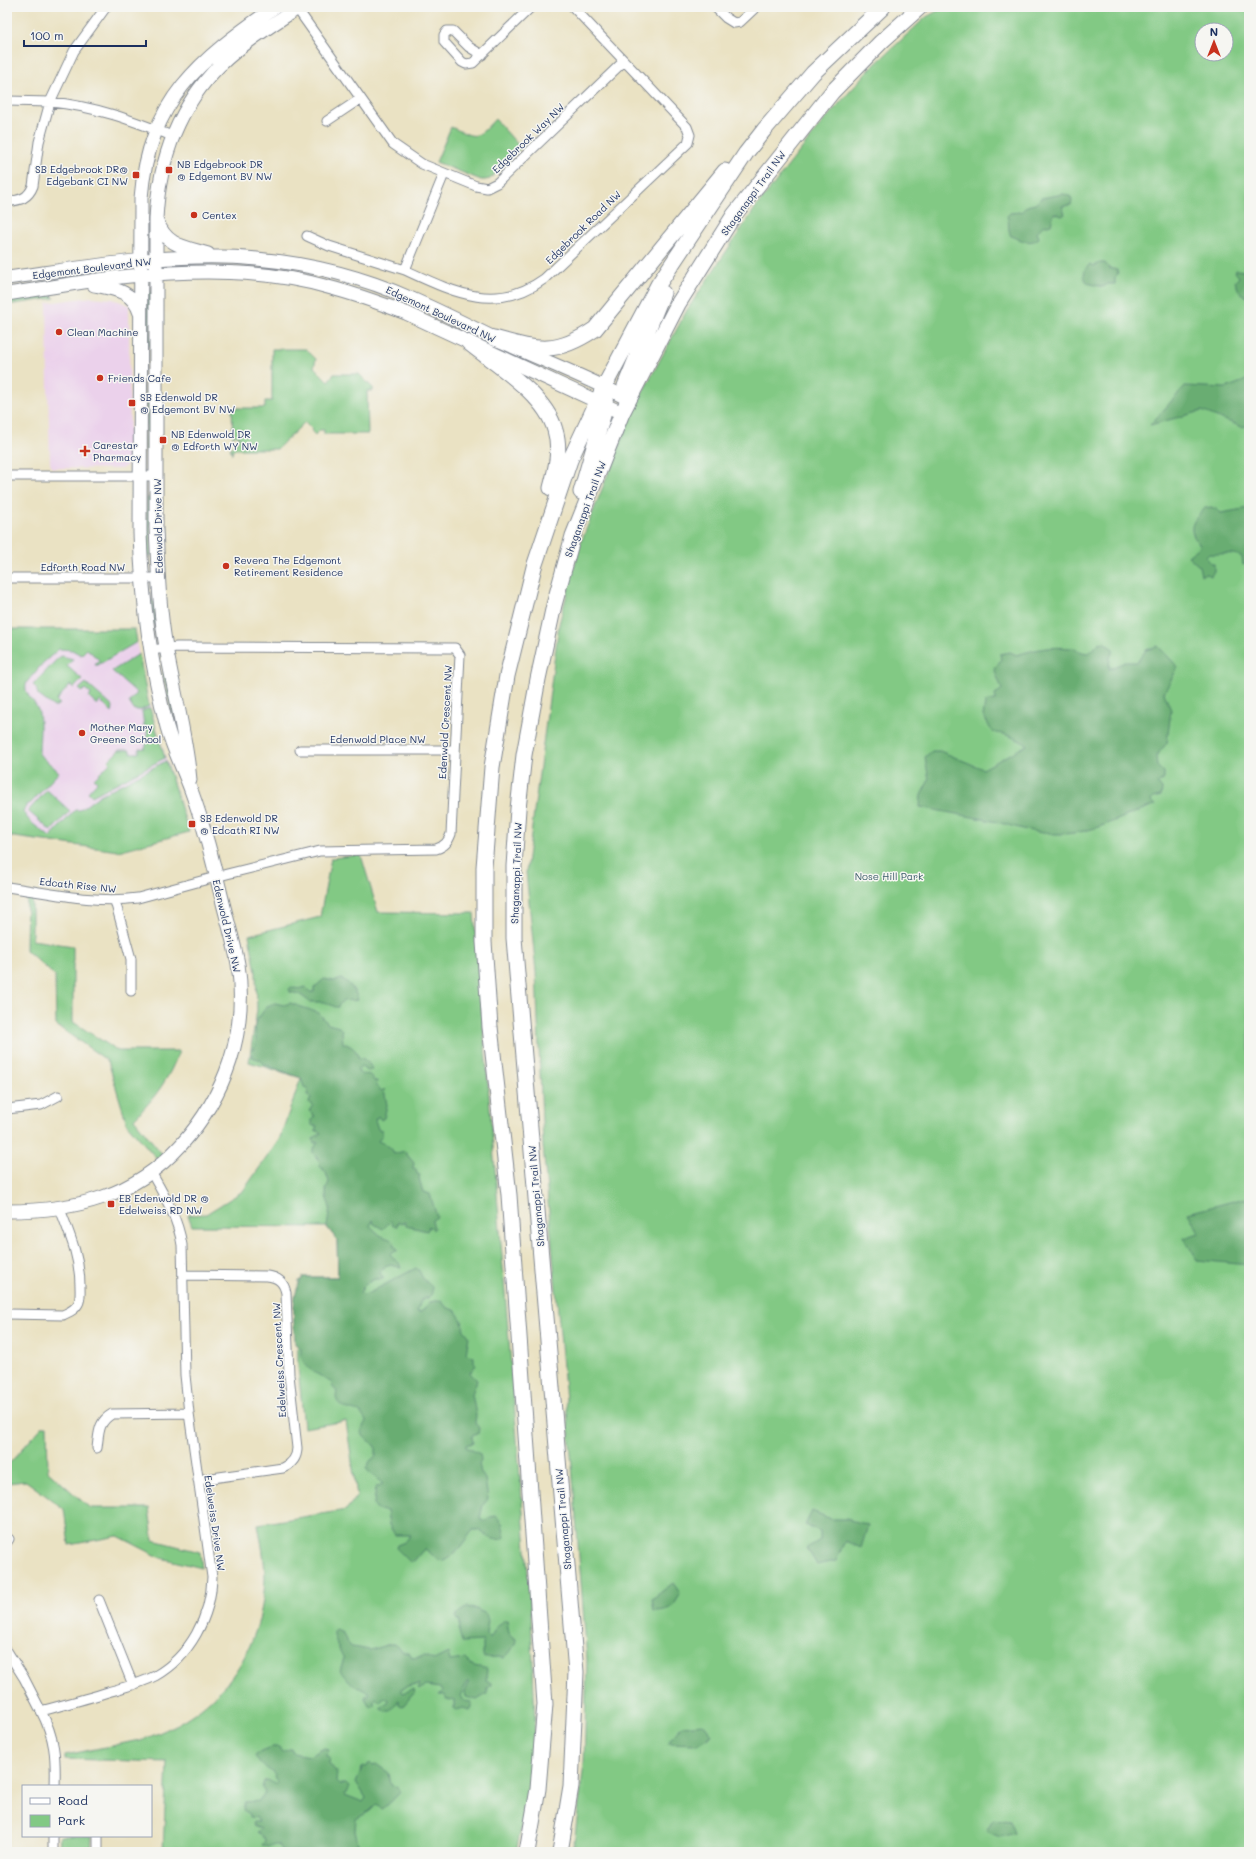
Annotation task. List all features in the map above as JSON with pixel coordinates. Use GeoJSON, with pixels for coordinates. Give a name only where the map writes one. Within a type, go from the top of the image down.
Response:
{"type":"FeatureCollection","features":[{"type":"Feature","properties":{"kind":"main road"},"geometry":{"type":"LineString","coordinates":[[573,536],[573,518],[604,387],[658,285],[746,153],[813,74],[883,7]]}},
{"type":"Feature","properties":{"kind":"main road","name":"Shaganappi Trail NW"},"geometry":{"type":"LineString","coordinates":[[560,1852],[571,1786],[576,1672],[514,938],[514,866],[524,755],[554,606],[573,536],[622,413],[625,397],[678,304],[734,216],[832,92],[881,42],[920,7]]}},
{"type":"Feature","properties":{"kind":"main road"},"geometry":{"type":"LineString","coordinates":[[494,338],[528,347],[549,349],[569,344],[595,329],[720,175],[746,153]]}},
{"type":"Feature","properties":{"kind":"main road"},"geometry":{"type":"LineString","coordinates":[[625,397],[679,254]]}},
{"type":"Feature","properties":{"kind":"main road"},"geometry":{"type":"LineString","coordinates":[[469,343],[535,398],[546,411],[555,430],[558,449],[556,470],[532,558],[534,567]]}},
{"type":"Feature","properties":{"kind":"main road"},"geometry":{"type":"LineString","coordinates":[[527,1852],[538,1789],[545,1704],[509,1195],[490,1027],[484,942],[484,867],[492,767],[507,676],[534,567],[570,460],[601,404]]}},
{"type":"Feature","properties":{"kind":"street"},"geometry":{"type":"LineString","coordinates":[[7,202],[24,198],[30,193],[33,186],[39,142],[50,102],[74,51],[106,7]]}},
{"type":"Feature","properties":{"kind":"street","name":"Edenwold Drive NW"},"geometry":{"type":"LineString","coordinates":[[7,1211],[39,1211],[60,1209],[92,1202],[107,1196],[151,1172],[177,1149],[207,1113],[226,1075],[235,1044],[240,1020],[238,962],[216,876],[191,790],[176,755],[167,727],[155,680],[150,650],[142,578],[140,475],[140,227],[142,177],[156,130],[181,86],[196,68],[234,35],[275,7]]}},
{"type":"Feature","properties":{"kind":"street","name":"Edenwold Drive NW"},"geometry":{"type":"LineString","coordinates":[[191,790],[188,752],[166,648],[156,528],[156,219],[159,184],[172,136],[200,88],[221,65],[252,39],[297,7]]}},
{"type":"Feature","properties":{"kind":"street","name":"Edgebrook Way NW"},"geometry":{"type":"LineString","coordinates":[[297,7],[392,144],[422,164],[481,188],[492,187],[624,61]]}},
{"type":"Feature","properties":{"kind":"street"},"geometry":{"type":"LineString","coordinates":[[482,55],[531,7]]}},
{"type":"Feature","properties":{"kind":"street","name":"Edgebrook Road NW"},"geometry":{"type":"LineString","coordinates":[[405,270],[447,289],[478,298],[497,298],[524,292],[544,279],[690,139],[687,127],[573,7]]}},
{"type":"Feature","properties":{"kind":"street"},"geometry":{"type":"LineString","coordinates":[[715,7],[726,18],[734,23],[740,22],[756,7]]}},
{"type":"Feature","properties":{"kind":"street"},"geometry":{"type":"LineString","coordinates":[[327,121],[360,99]]}},
{"type":"Feature","properties":{"kind":"street"},"geometry":{"type":"LineString","coordinates":[[7,101],[50,102],[102,111],[135,121],[172,136]]}},
{"type":"Feature","properties":{"kind":"street"},"geometry":{"type":"LineString","coordinates":[[307,236],[329,246],[405,270],[444,174]]}},
{"type":"Feature","properties":{"kind":"street"},"geometry":{"type":"LineString","coordinates":[[156,219],[160,230],[169,241],[219,258]]}},
{"type":"Feature","properties":{"kind":"street","name":"Edgemont Boulevard NW"},"geometry":{"type":"LineString","coordinates":[[7,278],[156,260],[219,258],[256,259],[301,264],[332,271],[376,284],[412,299],[625,397]]}},
{"type":"Feature","properties":{"kind":"street","name":"Edgemont Boulevard NW"},"geometry":{"type":"LineString","coordinates":[[7,294],[141,276],[197,272],[236,273],[276,277],[328,286],[399,310],[622,413]]}},
{"type":"Feature","properties":{"kind":"street"},"geometry":{"type":"LineString","coordinates":[[85,283],[125,292],[136,303],[141,315]]}},
{"type":"Feature","properties":{"kind":"street"},"geometry":{"type":"LineString","coordinates":[[7,476],[157,476]]}},
{"type":"Feature","properties":{"kind":"street","name":"Edforth Road NW"},"geometry":{"type":"LineString","coordinates":[[7,578],[159,578]]}},
{"type":"Feature","properties":{"kind":"street","name":"Edenwold Crescent NW"},"geometry":{"type":"LineString","coordinates":[[150,650],[166,648],[455,648],[460,655],[451,834],[448,841],[436,849],[338,849],[320,851],[216,876]]}},
{"type":"Feature","properties":{"kind":"street","name":"Edenwold Place NW"},"geometry":{"type":"LineString","coordinates":[[300,750],[455,750]]}},
{"type":"Feature","properties":{"kind":"street","name":"Edcath Rise NW"},"geometry":{"type":"LineString","coordinates":[[7,887],[115,901],[138,898],[216,876]]}},
{"type":"Feature","properties":{"kind":"street"},"geometry":{"type":"LineString","coordinates":[[115,901],[131,959],[131,991]]}},
{"type":"Feature","properties":{"kind":"street"},"geometry":{"type":"LineString","coordinates":[[7,1109],[41,1105],[58,1096]]}},
{"type":"Feature","properties":{"kind":"street","name":"Edelweiss Drive NW"},"geometry":{"type":"LineString","coordinates":[[41,1711],[133,1685],[154,1676],[163,1670],[187,1648],[196,1635],[210,1599],[212,1577],[189,1413],[184,1355],[181,1233],[167,1201],[151,1172]]}},
{"type":"Feature","properties":{"kind":"street"},"geometry":{"type":"LineString","coordinates":[[7,1314],[63,1315],[72,1312],[78,1305],[80,1294],[80,1268],[75,1247],[60,1209]]}},
{"type":"Feature","properties":{"kind":"street","name":"Edelweiss Crescent NW"},"geometry":{"type":"LineString","coordinates":[[183,1275],[273,1276],[283,1283],[286,1293],[289,1375],[297,1454],[289,1466],[283,1468],[198,1480]]}},
{"type":"Feature","properties":{"kind":"street"},"geometry":{"type":"LineString","coordinates":[[97,1448],[100,1425],[103,1420],[112,1414],[189,1413]]}},
{"type":"Feature","properties":{"kind":"street"},"geometry":{"type":"LineString","coordinates":[[99,1600],[133,1685]]}},
{"type":"Feature","properties":{"kind":"street"},"geometry":{"type":"LineString","coordinates":[[7,1651],[24,1678],[48,1725],[54,1743],[55,1785]]}},
{"type":"Feature","properties":{"kind":"street"},"geometry":{"type":"LineString","coordinates":[[53,1837],[53,1852]]}},
{"type":"Feature","properties":{"kind":"street"},"geometry":{"type":"LineString","coordinates":[[98,1837],[98,1852]]}},
{"type":"Feature","properties":{"kind":"shaded area"},"geometry":{"type":"Polygon","coordinates":[[[92,297],[113,299],[129,305],[130,459],[126,466],[121,469],[52,468],[50,463],[47,303],[92,297]]]}},
{"type":"Feature","properties":{"kind":"shaded area","name":"Mother Mary Greene School"},"geometry":{"type":"Polygon","coordinates":[[[7,629],[135,629],[140,665],[148,700],[189,832],[118,851],[7,836],[7,629]]]}},
{"type":"Feature","properties":{"kind":"green space","name":"Nose Hill Park"},"geometry":{"type":"Polygon","coordinates":[[[945,7],[1249,7],[1249,1852],[573,1852],[584,1763],[587,1660],[572,1466],[543,1146],[536,972],[526,872],[559,624],[580,545],[634,408],[687,310],[756,207],[821,124],[870,69],[926,17],[945,7]]]}},
{"type":"Feature","properties":{"kind":"green space"},"geometry":{"type":"Polygon","coordinates":[[[495,119],[521,148],[490,179],[481,180],[436,162],[451,127],[471,135],[475,135],[483,131],[495,119]]]}},
{"type":"Feature","properties":{"kind":"green space"},"geometry":{"type":"Polygon","coordinates":[[[1064,194],[1071,197],[1071,205],[1062,206],[1065,214],[1062,216],[1054,213],[1051,224],[1043,226],[1037,232],[1039,238],[1028,242],[1011,236],[1007,216],[1010,213],[1021,212],[1027,206],[1035,204],[1041,198],[1064,194]]]}},
{"type":"Feature","properties":{"kind":"green space"},"geometry":{"type":"Polygon","coordinates":[[[1100,263],[1105,263],[1109,268],[1117,270],[1118,274],[1115,277],[1115,284],[1108,284],[1103,287],[1087,283],[1084,276],[1085,269],[1090,264],[1094,266],[1100,263]]]}},
{"type":"Feature","properties":{"kind":"green space"},"geometry":{"type":"Polygon","coordinates":[[[1247,268],[1249,269],[1249,297],[1240,293],[1235,282],[1239,277],[1235,272],[1236,270],[1244,271],[1247,268]]]}},
{"type":"Feature","properties":{"kind":"green space"},"geometry":{"type":"Polygon","coordinates":[[[147,291],[151,291],[150,346],[147,346],[147,291]]]}},
{"type":"Feature","properties":{"kind":"green space"},"geometry":{"type":"Polygon","coordinates":[[[50,294],[55,298],[7,305],[7,300],[50,294]]]}},
{"type":"Feature","properties":{"kind":"green space"},"geometry":{"type":"Polygon","coordinates":[[[272,349],[306,349],[316,359],[314,367],[328,381],[334,374],[359,374],[373,388],[373,391],[367,391],[368,434],[324,434],[324,430],[320,430],[315,435],[305,422],[277,449],[233,449],[232,454],[230,448],[240,438],[236,435],[233,438],[232,408],[265,408],[265,401],[272,401],[272,349]]]}},
{"type":"Feature","properties":{"kind":"green space"},"geometry":{"type":"Polygon","coordinates":[[[1249,379],[1249,425],[1242,427],[1202,411],[1150,425],[1185,386],[1226,388],[1249,379]]]}},
{"type":"Feature","properties":{"kind":"green space"},"geometry":{"type":"Polygon","coordinates":[[[147,383],[150,383],[150,453],[146,453],[147,383]]]}},
{"type":"Feature","properties":{"kind":"green space"},"geometry":{"type":"Polygon","coordinates":[[[150,497],[151,556],[147,556],[147,498],[150,497]]]}},
{"type":"Feature","properties":{"kind":"green space"},"geometry":{"type":"Polygon","coordinates":[[[1211,507],[1221,513],[1249,508],[1249,558],[1246,564],[1243,565],[1242,557],[1238,555],[1209,554],[1206,557],[1208,561],[1214,564],[1214,571],[1211,576],[1207,574],[1201,575],[1199,566],[1188,556],[1201,546],[1193,535],[1192,526],[1196,518],[1205,508],[1211,507]]]}},
{"type":"Feature","properties":{"kind":"green space"},"geometry":{"type":"Polygon","coordinates":[[[151,600],[154,600],[156,624],[153,624],[151,600]]]}},
{"type":"Feature","properties":{"kind":"green space"},"geometry":{"type":"Polygon","coordinates":[[[7,629],[135,629],[137,642],[98,665],[95,665],[99,660],[87,649],[81,655],[72,650],[59,649],[43,663],[27,682],[27,693],[36,706],[39,714],[39,754],[59,772],[23,811],[28,819],[50,837],[75,810],[80,810],[100,795],[166,761],[189,832],[118,851],[7,836],[7,629]]]}},
{"type":"Feature","properties":{"kind":"green space"},"geometry":{"type":"Polygon","coordinates":[[[1104,642],[1114,650],[1110,657],[1109,669],[1125,662],[1137,662],[1146,650],[1158,646],[1178,667],[1164,693],[1171,710],[1167,743],[1156,756],[1157,766],[1164,773],[1164,779],[1157,783],[1162,789],[1161,796],[1153,798],[1151,801],[1155,805],[1105,825],[1084,831],[1062,834],[1042,833],[992,821],[920,807],[921,795],[929,780],[925,757],[932,751],[940,751],[983,769],[1027,745],[1012,737],[994,732],[990,729],[983,716],[985,703],[996,700],[995,695],[1002,689],[994,669],[1001,660],[1000,654],[1010,652],[1017,655],[1030,651],[1057,647],[1071,648],[1089,653],[1099,643],[1104,642]]]}},
{"type":"Feature","properties":{"kind":"green space"},"geometry":{"type":"Polygon","coordinates":[[[139,654],[149,706],[141,710],[134,710],[129,702],[137,693],[112,671],[139,654]]]}},
{"type":"Feature","properties":{"kind":"green space"},"geometry":{"type":"Polygon","coordinates":[[[62,656],[73,659],[67,666],[82,679],[74,688],[70,685],[56,701],[60,704],[54,707],[38,695],[36,688],[33,685],[58,658],[62,656]]]}},
{"type":"Feature","properties":{"kind":"green space"},"geometry":{"type":"Polygon","coordinates":[[[166,672],[180,747],[163,673],[166,672]]]}},
{"type":"Feature","properties":{"kind":"green space"},"geometry":{"type":"Polygon","coordinates":[[[86,683],[113,707],[112,713],[100,701],[97,705],[89,698],[91,694],[85,689],[82,692],[79,689],[86,683]]]}},
{"type":"Feature","properties":{"kind":"green space"},"geometry":{"type":"Polygon","coordinates":[[[150,708],[165,758],[92,796],[88,792],[97,782],[94,779],[110,763],[108,761],[119,750],[130,750],[130,753],[139,753],[139,749],[145,748],[148,739],[142,711],[150,708]]]}},
{"type":"Feature","properties":{"kind":"green space"},"geometry":{"type":"Polygon","coordinates":[[[47,790],[70,811],[51,831],[28,811],[47,790]]]}},
{"type":"Feature","properties":{"kind":"green space"},"geometry":{"type":"Polygon","coordinates":[[[361,855],[378,912],[474,913],[531,1610],[535,1724],[531,1782],[516,1852],[163,1852],[167,1762],[65,1759],[65,1755],[144,1739],[172,1727],[195,1713],[215,1696],[231,1677],[245,1656],[255,1632],[262,1606],[265,1571],[258,1524],[346,1510],[357,1496],[346,1421],[304,1428],[298,1367],[297,1313],[299,1281],[303,1277],[338,1277],[337,1240],[327,1227],[192,1226],[188,1215],[206,1214],[243,1191],[279,1140],[301,1078],[249,1062],[257,1010],[256,972],[249,935],[320,917],[331,858],[361,855]]]}},
{"type":"Feature","properties":{"kind":"green space"},"geometry":{"type":"Polygon","coordinates":[[[27,896],[32,897],[32,940],[73,946],[73,1022],[118,1051],[179,1051],[161,1088],[134,1119],[163,1155],[157,1159],[127,1124],[108,1061],[56,1025],[55,976],[26,950],[27,896]]]}},
{"type":"Feature","properties":{"kind":"green space"},"geometry":{"type":"Polygon","coordinates":[[[324,979],[335,981],[342,979],[352,988],[358,1000],[344,1001],[338,1007],[325,1002],[310,1002],[299,994],[290,992],[289,989],[291,987],[298,989],[305,987],[310,992],[314,992],[314,988],[324,979]]]}},
{"type":"Feature","properties":{"kind":"green space"},"geometry":{"type":"Polygon","coordinates":[[[275,1003],[284,1005],[290,1003],[319,1013],[328,1024],[339,1027],[342,1030],[343,1043],[353,1048],[358,1057],[362,1058],[368,1063],[372,1070],[368,1071],[362,1067],[358,1069],[359,1073],[371,1076],[374,1081],[377,1081],[376,1086],[382,1091],[384,1089],[387,1105],[384,1118],[381,1120],[378,1116],[375,1120],[378,1129],[382,1130],[382,1136],[378,1141],[390,1147],[394,1154],[404,1151],[414,1163],[413,1168],[416,1169],[417,1174],[420,1175],[419,1178],[423,1192],[430,1194],[437,1217],[432,1220],[433,1230],[429,1226],[427,1231],[406,1226],[405,1222],[401,1223],[398,1221],[397,1226],[393,1226],[391,1221],[383,1229],[374,1224],[373,1220],[370,1226],[380,1235],[391,1240],[394,1243],[393,1246],[397,1248],[397,1251],[390,1254],[399,1263],[401,1268],[390,1265],[383,1268],[380,1273],[383,1279],[375,1279],[365,1284],[360,1293],[362,1295],[367,1294],[416,1268],[420,1271],[423,1278],[432,1288],[430,1297],[421,1300],[417,1312],[421,1312],[430,1302],[441,1300],[446,1307],[456,1311],[462,1321],[464,1330],[469,1336],[466,1354],[474,1357],[474,1362],[476,1365],[470,1373],[477,1380],[472,1394],[476,1415],[475,1423],[479,1428],[478,1434],[472,1436],[473,1443],[466,1445],[466,1447],[480,1454],[481,1460],[479,1464],[481,1473],[485,1479],[488,1499],[483,1505],[480,1518],[485,1521],[490,1517],[496,1516],[502,1523],[505,1537],[497,1540],[478,1530],[473,1530],[455,1554],[444,1561],[438,1560],[424,1549],[414,1561],[410,1562],[396,1548],[397,1545],[405,1542],[411,1535],[395,1535],[389,1525],[387,1511],[377,1510],[374,1504],[376,1487],[383,1484],[366,1469],[370,1461],[376,1456],[376,1446],[366,1439],[362,1433],[363,1426],[366,1421],[360,1412],[339,1404],[336,1397],[337,1392],[332,1386],[333,1384],[311,1370],[303,1362],[301,1349],[295,1344],[294,1300],[299,1284],[303,1277],[338,1277],[337,1240],[327,1227],[330,1207],[326,1197],[326,1189],[329,1182],[326,1173],[320,1166],[319,1161],[313,1153],[313,1150],[318,1142],[314,1143],[313,1139],[321,1133],[315,1130],[317,1126],[313,1126],[311,1124],[313,1122],[310,1121],[315,1116],[309,1111],[313,1105],[309,1103],[311,1097],[307,1095],[308,1089],[304,1087],[301,1078],[263,1064],[261,1060],[252,1057],[256,1040],[255,1023],[267,1006],[275,1003]]]}},
{"type":"Feature","properties":{"kind":"green space"},"geometry":{"type":"Polygon","coordinates":[[[1245,1198],[1249,1203],[1249,1265],[1197,1260],[1184,1238],[1199,1233],[1188,1213],[1245,1198]]]}},
{"type":"Feature","properties":{"kind":"green space"},"geometry":{"type":"Polygon","coordinates":[[[43,1426],[47,1426],[48,1471],[90,1508],[149,1508],[153,1540],[200,1552],[202,1568],[161,1558],[118,1536],[69,1545],[64,1509],[26,1481],[7,1483],[7,1466],[43,1426]]]}},
{"type":"Feature","properties":{"kind":"green space"},"geometry":{"type":"Polygon","coordinates":[[[812,1511],[831,1519],[846,1519],[868,1525],[861,1548],[845,1541],[836,1561],[817,1565],[807,1548],[820,1540],[820,1531],[805,1525],[812,1511]]]}},
{"type":"Feature","properties":{"kind":"green space"},"geometry":{"type":"Polygon","coordinates":[[[673,1583],[680,1593],[674,1605],[668,1609],[654,1611],[652,1599],[673,1583]]]}},
{"type":"Feature","properties":{"kind":"green space"},"geometry":{"type":"Polygon","coordinates":[[[467,1607],[476,1609],[486,1614],[488,1621],[486,1634],[488,1637],[491,1637],[495,1629],[504,1620],[507,1620],[509,1633],[516,1639],[516,1641],[514,1647],[506,1657],[484,1658],[483,1641],[462,1642],[459,1632],[460,1622],[456,1617],[458,1613],[467,1607]]]}},
{"type":"Feature","properties":{"kind":"green space"},"geometry":{"type":"Polygon","coordinates":[[[336,1630],[343,1633],[347,1643],[352,1647],[370,1650],[394,1644],[403,1652],[409,1653],[412,1658],[425,1656],[434,1660],[448,1653],[450,1661],[465,1659],[473,1666],[487,1669],[486,1680],[491,1683],[491,1685],[487,1688],[487,1694],[477,1700],[466,1697],[465,1692],[469,1683],[468,1681],[460,1696],[465,1701],[471,1702],[472,1707],[470,1710],[463,1708],[456,1710],[454,1708],[454,1700],[448,1701],[444,1695],[438,1695],[442,1692],[440,1688],[426,1686],[420,1689],[418,1688],[420,1684],[411,1685],[401,1689],[403,1693],[413,1689],[415,1692],[403,1706],[399,1705],[399,1700],[390,1711],[385,1711],[380,1707],[388,1702],[389,1699],[385,1698],[380,1702],[376,1698],[374,1700],[374,1705],[370,1707],[365,1698],[369,1693],[354,1686],[340,1671],[344,1659],[335,1639],[334,1632],[336,1630]]]}},
{"type":"Feature","properties":{"kind":"green space"},"geometry":{"type":"Polygon","coordinates":[[[703,1724],[712,1735],[698,1744],[667,1743],[682,1726],[703,1724]]]}},
{"type":"Feature","properties":{"kind":"green space"},"geometry":{"type":"Polygon","coordinates":[[[272,1747],[279,1747],[283,1752],[291,1749],[293,1753],[310,1756],[324,1748],[329,1749],[326,1756],[330,1758],[329,1763],[337,1773],[336,1781],[339,1784],[346,1784],[349,1787],[345,1795],[363,1802],[366,1798],[356,1782],[363,1766],[365,1767],[370,1763],[372,1765],[376,1764],[389,1773],[391,1785],[398,1788],[400,1792],[382,1809],[377,1804],[370,1811],[356,1819],[355,1831],[360,1852],[282,1852],[278,1844],[268,1847],[262,1845],[265,1841],[264,1838],[257,1833],[261,1829],[253,1826],[252,1822],[259,1822],[257,1818],[250,1817],[250,1814],[243,1810],[245,1802],[259,1801],[263,1797],[265,1793],[262,1788],[264,1781],[268,1780],[276,1785],[277,1781],[274,1777],[275,1775],[262,1765],[255,1756],[259,1752],[272,1747]]]}},
{"type":"Feature","properties":{"kind":"green space"},"geometry":{"type":"Polygon","coordinates":[[[993,1819],[1010,1821],[1015,1833],[1000,1837],[986,1831],[993,1819]]]}},
{"type":"Feature","properties":{"kind":"green space"},"geometry":{"type":"Polygon","coordinates":[[[60,1837],[92,1837],[91,1852],[59,1852],[60,1837]]]}},
{"type":"Feature","properties":{"kind":"place","name":"NB Edgebrook DR @ Edgemont BV NW"},"geometry":{"type":"Point","coordinates":[169,170]}},
{"type":"Feature","properties":{"kind":"place","name":"SB Edgebrook DR@ Edgebank CI NW"},"geometry":{"type":"Point","coordinates":[136,175]}},
{"type":"Feature","properties":{"kind":"place","name":"Centex"},"geometry":{"type":"Point","coordinates":[194,215]}},
{"type":"Feature","properties":{"kind":"place","name":"Clean Machine"},"geometry":{"type":"Point","coordinates":[59,332]}},
{"type":"Feature","properties":{"kind":"place","name":"Friends Cafe"},"geometry":{"type":"Point","coordinates":[100,378]}},
{"type":"Feature","properties":{"kind":"place","name":"SB Edenwold DR @ Edgemont BV NW"},"geometry":{"type":"Point","coordinates":[132,403]}},
{"type":"Feature","properties":{"kind":"place","name":"NB Edenwold DR @ Edforth WY NW"},"geometry":{"type":"Point","coordinates":[163,440]}},
{"type":"Feature","properties":{"kind":"place","name":"Carestar Pharmacy"},"geometry":{"type":"Point","coordinates":[85,451]}},
{"type":"Feature","properties":{"kind":"place","name":"Revera The Edgemont Retirement Residence"},"geometry":{"type":"Point","coordinates":[226,566]}},
{"type":"Feature","properties":{"kind":"place","name":"Mother Mary Greene School"},"geometry":{"type":"Point","coordinates":[82,733]}},
{"type":"Feature","properties":{"kind":"place","name":"SB Edenwold DR @ Edcath RI NW"},"geometry":{"type":"Point","coordinates":[192,824]}},
{"type":"Feature","properties":{"kind":"place","name":"EB Edenwold DR @ Edelweiss RD NW"},"geometry":{"type":"Point","coordinates":[111,1204]}}]}
